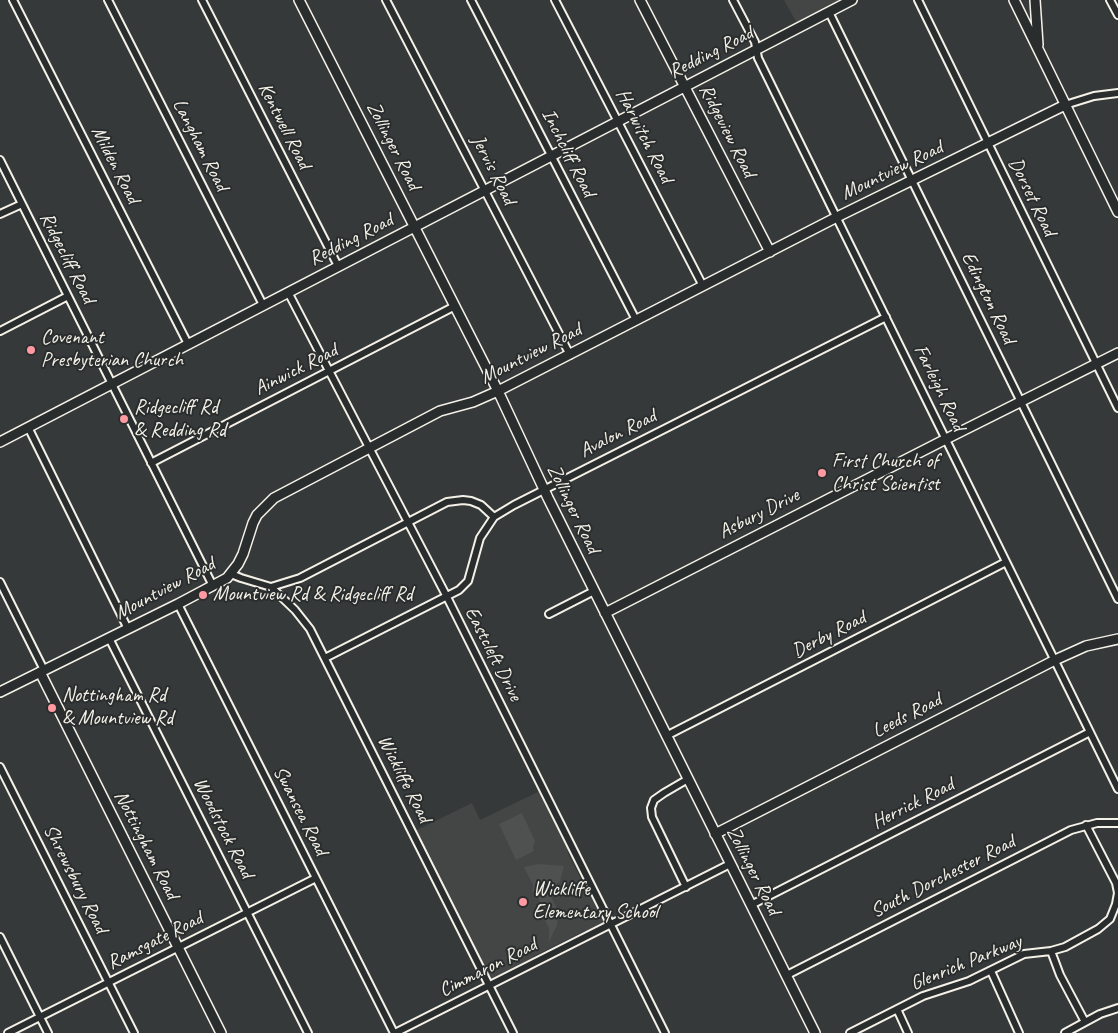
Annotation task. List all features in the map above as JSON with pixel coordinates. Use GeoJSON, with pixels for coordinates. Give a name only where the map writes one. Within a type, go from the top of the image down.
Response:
{"type":"FeatureCollection","features":[{"type":"Feature","properties":{"kind":"street","name":"Milden Road"},"geometry":{"type":"LineString","coordinates":[[13,0],[188,344]]}},
{"type":"Feature","properties":{"kind":"street","name":"Langham Road"},"geometry":{"type":"LineString","coordinates":[[108,0],[263,305]]}},
{"type":"Feature","properties":{"kind":"street","name":"Kentwell Road"},"geometry":{"type":"LineString","coordinates":[[202,0],[338,266]]}},
{"type":"Feature","properties":{"kind":"street","name":"Zollinger Road"},"geometry":{"type":"LineString","coordinates":[[299,0],[498,391],[594,591],[816,1033]]}},
{"type":"Feature","properties":{"kind":"street","name":"Jervis Road"},"geometry":{"type":"LineString","coordinates":[[386,0],[570,355]]}},
{"type":"Feature","properties":{"kind":"street","name":"Inchcliff Road"},"geometry":{"type":"LineString","coordinates":[[470,0],[636,320]]}},
{"type":"Feature","properties":{"kind":"street","name":"Harwitch Road"},"geometry":{"type":"LineString","coordinates":[[555,0],[703,286]]}},
{"type":"Feature","properties":{"kind":"street","name":"Ridgeview Road"},"geometry":{"type":"LineString","coordinates":[[640,0],[770,252]]}},
{"type":"Feature","properties":{"kind":"street","name":"Farleigh Road"},"geometry":{"type":"LineString","coordinates":[[733,0],[755,42],[758,58],[1118,789]]}},
{"type":"Feature","properties":{"kind":"street","name":"Redding Road"},"geometry":{"type":"LineString","coordinates":[[0,442],[852,0]]}},
{"type":"Feature","properties":{"kind":"street","name":"Dorset Road"},"geometry":{"type":"LineString","coordinates":[[918,0],[1118,408]]}},
{"type":"Feature","properties":{"kind":"street"},"geometry":{"type":"LineString","coordinates":[[1014,0],[1118,212]]}},
{"type":"Feature","properties":{"kind":"street"},"geometry":{"type":"LineString","coordinates":[[1035,0],[1038,49]]}},
{"type":"Feature","properties":{"kind":"street"},"geometry":{"type":"LineString","coordinates":[[1110,0],[1118,15]]}},
{"type":"Feature","properties":{"kind":"street","name":"Edington Road"},"geometry":{"type":"LineString","coordinates":[[830,12],[1118,599]]}},
{"type":"Feature","properties":{"kind":"street","name":"Mountview Road"},"geometry":{"type":"LineString","coordinates":[[0,692],[178,604],[213,586],[231,574],[243,554],[253,522],[269,502],[440,411],[473,402],[498,391],[837,217],[1065,105],[1094,96],[1118,93]]}},
{"type":"Feature","properties":{"kind":"street","name":"Ridgecliff Road"},"geometry":{"type":"LineString","coordinates":[[0,160],[213,586]]}},
{"type":"Feature","properties":{"kind":"street"},"geometry":{"type":"LineString","coordinates":[[0,214],[22,204]]}},
{"type":"Feature","properties":{"kind":"street","name":"Eastcleft Drive"},"geometry":{"type":"LineString","coordinates":[[288,292],[408,522],[665,1033]]}},
{"type":"Feature","properties":{"kind":"street"},"geometry":{"type":"LineString","coordinates":[[0,331],[68,296]]}},
{"type":"Feature","properties":{"kind":"street","name":"Ainwick Road"},"geometry":{"type":"LineString","coordinates":[[151,463],[454,306]]}},
{"type":"Feature","properties":{"kind":"street","name":"Avalon Road"},"geometry":{"type":"LineString","coordinates":[[325,658],[459,590],[468,581],[480,538],[494,517],[886,317]]}},
{"type":"Feature","properties":{"kind":"street","name":"Asbury Drive"},"geometry":{"type":"LineString","coordinates":[[605,613],[946,438],[1118,354]]}},
{"type":"Feature","properties":{"kind":"street"},"geometry":{"type":"LineString","coordinates":[[28,427],[128,629]]}},
{"type":"Feature","properties":{"kind":"street"},"geometry":{"type":"LineString","coordinates":[[271,587],[300,578],[447,502],[463,500],[480,505],[494,517]]}},
{"type":"Feature","properties":{"kind":"street","name":"Derby Road"},"geometry":{"type":"LineString","coordinates":[[666,736],[1006,562]]}},
{"type":"Feature","properties":{"kind":"street","name":"Wickliffe Road"},"geometry":{"type":"LineString","coordinates":[[231,574],[271,587],[304,620],[325,658],[513,1033]]}},
{"type":"Feature","properties":{"kind":"street"},"geometry":{"type":"LineString","coordinates":[[0,582],[42,671]]}},
{"type":"Feature","properties":{"kind":"street"},"geometry":{"type":"LineString","coordinates":[[549,614],[594,591]]}},
{"type":"Feature","properties":{"kind":"street","name":"Swansea Road"},"geometry":{"type":"LineString","coordinates":[[178,604],[394,1033]]}},
{"type":"Feature","properties":{"kind":"street","name":"Woodstock Road"},"geometry":{"type":"LineString","coordinates":[[109,638],[308,1033]]}},
{"type":"Feature","properties":{"kind":"street","name":"Leeds Road"},"geometry":{"type":"LineString","coordinates":[[715,834],[1054,660],[1086,646],[1118,639]]}},
{"type":"Feature","properties":{"kind":"street","name":"Nottingham Road"},"geometry":{"type":"LineString","coordinates":[[42,671],[221,1033]]}},
{"type":"Feature","properties":{"kind":"street","name":"Herrick Road"},"geometry":{"type":"LineString","coordinates":[[751,905],[1090,732]]}},
{"type":"Feature","properties":{"kind":"street","name":"Shrewsbury Road"},"geometry":{"type":"LineString","coordinates":[[0,767],[134,1033]]}},
{"type":"Feature","properties":{"kind":"street"},"geometry":{"type":"LineString","coordinates":[[686,887],[652,817],[651,808],[654,800],[688,780]]}},
{"type":"Feature","properties":{"kind":"street","name":"South Dorchester Road"},"geometry":{"type":"LineString","coordinates":[[786,975],[1071,830],[1086,825],[1118,823]]}},
{"type":"Feature","properties":{"kind":"street","name":"Glenrich Parkway"},"geometry":{"type":"LineString","coordinates":[[850,1033],[923,996],[969,981],[1024,954],[1052,951],[1065,946],[1098,929],[1110,919],[1118,893],[1116,883],[1086,825]]}},
{"type":"Feature","properties":{"kind":"street","name":"Cimmaron Road"},"geometry":{"type":"LineString","coordinates":[[394,1033],[730,864]]}},
{"type":"Feature","properties":{"kind":"street","name":"Ramsgate Road"},"geometry":{"type":"LineString","coordinates":[[8,1033],[316,878]]}},
{"type":"Feature","properties":{"kind":"street"},"geometry":{"type":"LineString","coordinates":[[0,936],[48,1033]]}},
{"type":"Feature","properties":{"kind":"street"},"geometry":{"type":"LineString","coordinates":[[1052,951],[1060,975],[1085,1022]]}},
{"type":"Feature","properties":{"kind":"street"},"geometry":{"type":"LineString","coordinates":[[991,971],[1019,1033]]}},
{"type":"Feature","properties":{"kind":"street"},"geometry":{"type":"LineString","coordinates":[[1064,1033],[1118,1008]]}},
{"type":"Feature","properties":{"kind":"street"},"geometry":{"type":"LineString","coordinates":[[897,1010],[908,1033]]}},
{"type":"Feature","properties":{"kind":"shaded area"},"geometry":{"type":"Polygon","coordinates":[[[784,0],[852,0],[799,27],[784,0]]]}},
{"type":"Feature","properties":{"kind":"shaded area","name":"Wickliffe Elementary School"},"geometry":{"type":"Polygon","coordinates":[[[540,791],[567,845],[568,854],[581,879],[586,884],[604,923],[592,931],[584,931],[534,956],[530,962],[490,981],[415,831],[472,803],[480,820],[540,791]]]}},
{"type":"Feature","properties":{"kind":"shaded area"},"geometry":{"type":"Polygon","coordinates":[[[522,813],[535,841],[534,851],[516,860],[499,824],[522,813]]]}},
{"type":"Feature","properties":{"kind":"shaded area"},"geometry":{"type":"Polygon","coordinates":[[[538,864],[564,866],[560,881],[548,889],[558,912],[557,925],[549,942],[549,929],[542,912],[537,891],[532,892],[533,885],[524,867],[538,864]]]}},
{"type":"Feature","properties":{"kind":"place","name":"Covenant Presbyterian Church"},"geometry":{"type":"Point","coordinates":[31,350]}},
{"type":"Feature","properties":{"kind":"place","name":"Ridgecliff Rd & Redding Rd"},"geometry":{"type":"Point","coordinates":[124,419]}},
{"type":"Feature","properties":{"kind":"place","name":"First Church of Christ Scientist"},"geometry":{"type":"Point","coordinates":[822,473]}},
{"type":"Feature","properties":{"kind":"place","name":"Mountview Rd & Ridgecliff Rd"},"geometry":{"type":"Point","coordinates":[203,595]}},
{"type":"Feature","properties":{"kind":"place","name":"Nottingham Rd & Mountview Rd"},"geometry":{"type":"Point","coordinates":[52,708]}},
{"type":"Feature","properties":{"kind":"place","name":"Wickliffe Elementary School"},"geometry":{"type":"Point","coordinates":[523,902]}}]}
